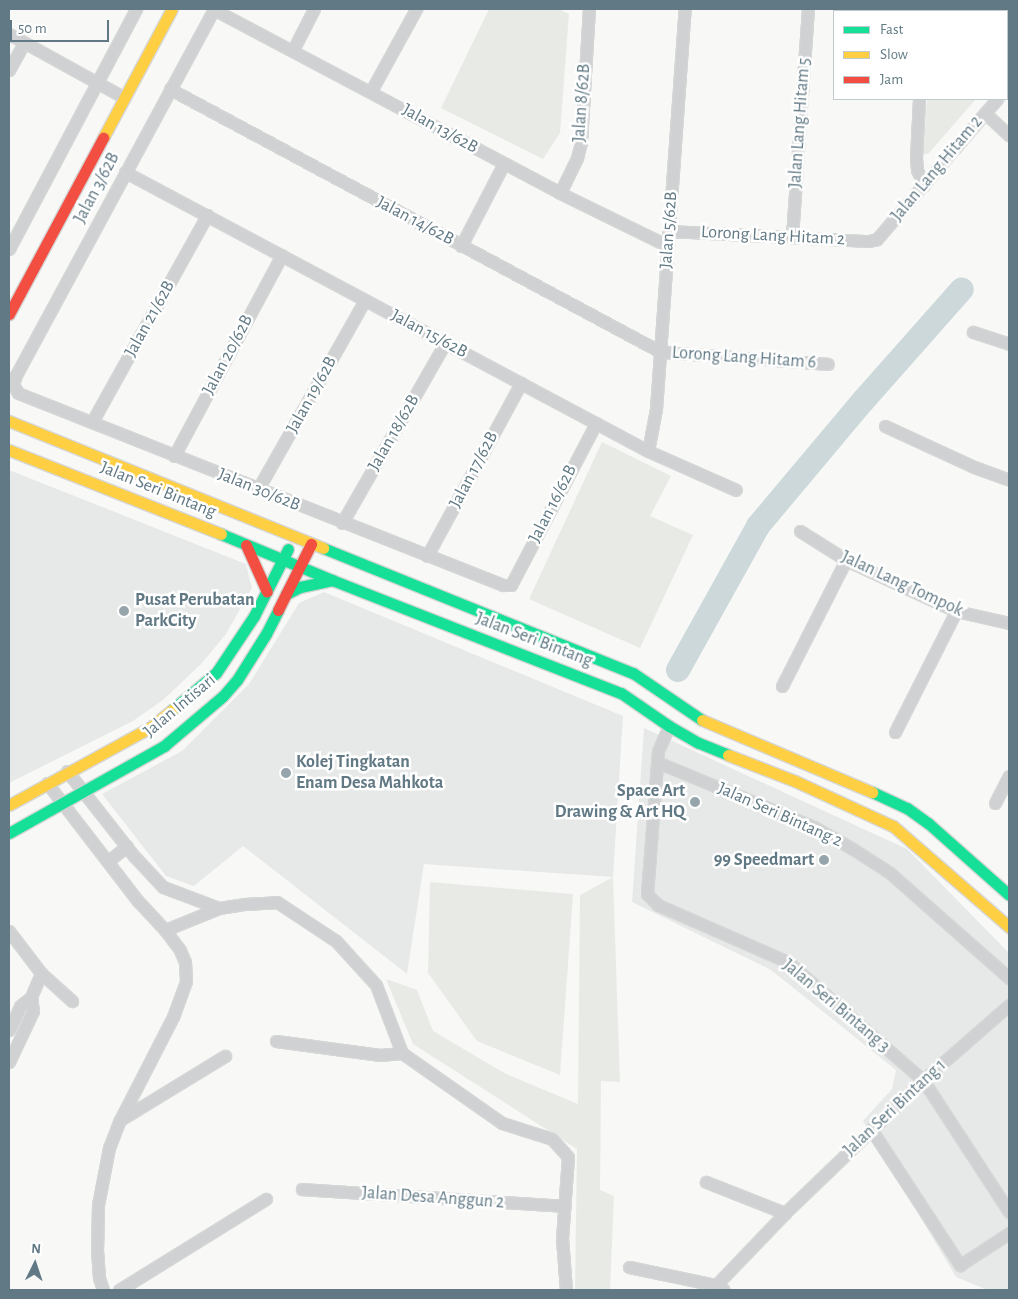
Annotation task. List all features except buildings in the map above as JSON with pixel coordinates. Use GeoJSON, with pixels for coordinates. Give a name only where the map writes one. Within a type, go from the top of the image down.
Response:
{"type":"FeatureCollection","features":[{"type":"Feature","properties":{"kind":"street"},"geometry":{"type":"LineString","coordinates":[[9,249],[136,9]]}},
{"type":"Feature","properties":{"kind":"street","name":"Jalan 3/62B"},"geometry":{"type":"LineString","coordinates":[[9,314],[172,9]]}},
{"type":"Feature","properties":{"kind":"street","name":"Jalan 3/62B"},"geometry":{"type":"LineString","coordinates":[[13,384],[16,375],[213,9]]}},
{"type":"Feature","properties":{"kind":"street","name":"Jalan 13/62B"},"geometry":{"type":"LineString","coordinates":[[213,9],[372,91],[560,193],[668,246]]}},
{"type":"Feature","properties":{"kind":"street"},"geometry":{"type":"LineString","coordinates":[[293,50],[314,9]]}},
{"type":"Feature","properties":{"kind":"street"},"geometry":{"type":"LineString","coordinates":[[372,91],[416,9]]}},
{"type":"Feature","properties":{"kind":"street","name":"Jalan 8/62B"},"geometry":{"type":"LineString","coordinates":[[560,193],[577,158],[580,142],[588,9]]}},
{"type":"Feature","properties":{"kind":"street","name":"Jalan 5/62B"},"geometry":{"type":"LineString","coordinates":[[648,451],[656,409],[661,352],[685,9]]}},
{"type":"Feature","properties":{"kind":"street","name":"Jalan Lang Hitam 5"},"geometry":{"type":"LineString","coordinates":[[792,237],[808,9]]}},
{"type":"Feature","properties":{"kind":"street"},"geometry":{"type":"LineString","coordinates":[[9,34],[125,98]]}},
{"type":"Feature","properties":{"kind":"street"},"geometry":{"type":"LineString","coordinates":[[9,70],[24,43]]}},
{"type":"Feature","properties":{"kind":"street","name":"Jalan 14/62B"},"geometry":{"type":"LineString","coordinates":[[170,89],[661,352]]}},
{"type":"Feature","properties":{"kind":"street"},"geometry":{"type":"LineString","coordinates":[[919,100],[916,158],[917,170],[924,185]]}},
{"type":"Feature","properties":{"kind":"street","name":"Jalan Lang Hitam 2"},"geometry":{"type":"LineString","coordinates":[[877,239],[996,100]]}},
{"type":"Feature","properties":{"kind":"street"},"geometry":{"type":"LineString","coordinates":[[985,113],[1009,134]]}},
{"type":"Feature","properties":{"kind":"street"},"geometry":{"type":"LineString","coordinates":[[461,246],[504,163]]}},
{"type":"Feature","properties":{"kind":"street","name":"Jalan 15/62B"},"geometry":{"type":"LineString","coordinates":[[125,172],[648,451],[736,490]]}},
{"type":"Feature","properties":{"kind":"street","name":"Jalan 21/62B"},"geometry":{"type":"LineString","coordinates":[[92,422],[207,215]]}},
{"type":"Feature","properties":{"kind":"street","name":"Lorong Lang Hitam 2"},"geometry":{"type":"LineString","coordinates":[[669,231],[869,241],[877,239]]}},
{"type":"Feature","properties":{"kind":"street","name":"Jalan 20/62B"},"geometry":{"type":"LineString","coordinates":[[174,456],[282,255]]}},
{"type":"Feature","properties":{"kind":"street","name":"Jalan 19/62B"},"geometry":{"type":"LineString","coordinates":[[258,489],[365,300]]}},
{"type":"Feature","properties":{"kind":"street"},"geometry":{"type":"LineString","coordinates":[[973,332],[1009,344]]}},
{"type":"Feature","properties":{"kind":"street","name":"Jalan 18/62B"},"geometry":{"type":"LineString","coordinates":[[342,523],[446,343]]}},
{"type":"Feature","properties":{"kind":"street","name":"Lorong Lang Hitam 6"},"geometry":{"type":"LineString","coordinates":[[661,352],[828,364]]}},
{"type":"Feature","properties":{"kind":"street","name":"Jalan 17/62B"},"geometry":{"type":"LineString","coordinates":[[427,556],[521,383]]}},
{"type":"Feature","properties":{"kind":"street","name":"Jalan 30/62B"},"geometry":{"type":"LineString","coordinates":[[13,384],[18,393],[174,456],[494,584],[511,585]]}},
{"type":"Feature","properties":{"kind":"street","name":"Jalan Seri Bintang"},"geometry":{"type":"LineString","coordinates":[[9,421],[633,673],[708,723],[803,761],[907,808],[928,823],[1009,895]]}},
{"type":"Feature","properties":{"kind":"street","name":"Jalan 16/62B"},"geometry":{"type":"LineString","coordinates":[[511,585],[596,423]]}},
{"type":"Feature","properties":{"kind":"street"},"geometry":{"type":"LineString","coordinates":[[885,426],[974,467],[1009,480]]}},
{"type":"Feature","properties":{"kind":"street","name":"Jalan Seri Bintang"},"geometry":{"type":"LineString","coordinates":[[12,452],[152,505],[332,580],[622,693],[669,726],[700,743],[795,781],[893,826],[914,842],[1009,927]]}},
{"type":"Feature","properties":{"kind":"street","name":"Jalan Lang Tompok"},"geometry":{"type":"LineString","coordinates":[[800,532],[846,560],[956,611],[1009,623]]}},
{"type":"Feature","properties":{"kind":"street","name":"Jalan Intisari"},"geometry":{"type":"LineString","coordinates":[[9,805],[67,771],[151,727],[192,695],[220,667],[254,616],[293,537]]}},
{"type":"Feature","properties":{"kind":"street","name":"Jalan Intisari"},"geometry":{"type":"LineString","coordinates":[[9,833],[64,804],[164,746],[223,696],[237,680],[266,634],[311,544]]}},
{"type":"Feature","properties":{"kind":"street"},"geometry":{"type":"LineString","coordinates":[[246,545],[267,592]]}},
{"type":"Feature","properties":{"kind":"street"},"geometry":{"type":"LineString","coordinates":[[782,686],[846,560]]}},
{"type":"Feature","properties":{"kind":"street"},"geometry":{"type":"LineString","coordinates":[[286,594],[300,587],[332,580]]}},
{"type":"Feature","properties":{"kind":"street"},"geometry":{"type":"LineString","coordinates":[[895,732],[956,611]]}},
{"type":"Feature","properties":{"kind":"street"},"geometry":{"type":"LineString","coordinates":[[651,686],[670,707],[672,715],[669,726]]}},
{"type":"Feature","properties":{"kind":"street","name":"Jalan Seri Bintang 3"},"geometry":{"type":"LineString","coordinates":[[669,726],[658,751],[650,839],[648,894],[658,905],[788,962],[923,1080],[1009,1212]]}},
{"type":"Feature","properties":{"kind":"street","name":"Jalan Seri Bintang 2"},"geometry":{"type":"LineString","coordinates":[[657,762],[814,827],[853,849],[890,873],[1009,978]]}},
{"type":"Feature","properties":{"kind":"street"},"geometry":{"type":"LineString","coordinates":[[67,771],[126,846],[163,887],[219,908]]}},
{"type":"Feature","properties":{"kind":"street"},"geometry":{"type":"LineString","coordinates":[[995,803],[1009,776]]}},
{"type":"Feature","properties":{"kind":"street"},"geometry":{"type":"LineString","coordinates":[[48,783],[138,901],[165,930],[180,950],[185,962],[186,981],[173,1017],[120,1120],[109,1148],[98,1205],[97,1252],[99,1278],[103,1290]]}},
{"type":"Feature","properties":{"kind":"street"},"geometry":{"type":"LineString","coordinates":[[108,861],[126,846]]}},
{"type":"Feature","properties":{"kind":"street"},"geometry":{"type":"LineString","coordinates":[[165,930],[219,908],[277,902],[336,942],[376,985],[402,1053],[502,1123],[552,1138],[568,1157],[562,1238],[566,1290]]}},
{"type":"Feature","properties":{"kind":"street"},"geometry":{"type":"LineString","coordinates":[[9,931],[41,973],[72,1001]]}},
{"type":"Feature","properties":{"kind":"street"},"geometry":{"type":"LineString","coordinates":[[9,1030],[20,1006],[31,997],[41,973]]}},
{"type":"Feature","properties":{"kind":"street"},"geometry":{"type":"LineString","coordinates":[[9,1062],[33,1011],[31,997]]}},
{"type":"Feature","properties":{"kind":"street","name":"Jalan Seri Bintang 1"},"geometry":{"type":"LineString","coordinates":[[720,1288],[784,1213],[923,1080],[1009,1005]]}},
{"type":"Feature","properties":{"kind":"street"},"geometry":{"type":"LineString","coordinates":[[276,1041],[380,1055],[402,1053]]}},
{"type":"Feature","properties":{"kind":"street"},"geometry":{"type":"LineString","coordinates":[[120,1120],[225,1056]]}},
{"type":"Feature","properties":{"kind":"street"},"geometry":{"type":"LineString","coordinates":[[872,1130],[960,1265],[1009,1233]]}},
{"type":"Feature","properties":{"kind":"street"},"geometry":{"type":"LineString","coordinates":[[706,1182],[784,1213]]}},
{"type":"Feature","properties":{"kind":"street","name":"Jalan Desa Anggun 2"},"geometry":{"type":"LineString","coordinates":[[302,1190],[564,1206]]}},
{"type":"Feature","properties":{"kind":"street"},"geometry":{"type":"LineString","coordinates":[[118,1290],[266,1199]]}},
{"type":"Feature","properties":{"kind":"street"},"geometry":{"type":"LineString","coordinates":[[629,1267],[720,1288]]}},
{"type":"Feature","properties":{"kind":"shaded area"},"geometry":{"type":"Polygon","coordinates":[[[489,9],[559,9],[569,14],[560,133],[543,159],[441,108],[489,9]]]}},
{"type":"Feature","properties":{"kind":"shaded area"},"geometry":{"type":"Polygon","coordinates":[[[1009,9],[1009,31],[1008,32],[1008,10],[934,10],[1009,9]]]}},
{"type":"Feature","properties":{"kind":"shaded area"},"geometry":{"type":"Polygon","coordinates":[[[927,100],[975,100],[928,154],[923,154],[927,100]]]}},
{"type":"Feature","properties":{"kind":"shaded area"},"geometry":{"type":"Polygon","coordinates":[[[602,442],[671,476],[650,516],[693,535],[640,648],[529,599],[602,442]]]}},
{"type":"Feature","properties":{"kind":"shaded area","name":"Pusat Perubatan ParkCity"},"geometry":{"type":"Polygon","coordinates":[[[9,470],[246,564],[252,588],[226,634],[202,663],[163,700],[133,721],[9,783],[9,470]]]}},
{"type":"Feature","properties":{"kind":"shaded area","name":"Kolej Tingkatan Enam Desa Mahkota"},"geometry":{"type":"Polygon","coordinates":[[[324,592],[623,716],[613,877],[424,864],[407,974],[243,846],[194,886],[166,876],[102,794],[182,751],[249,684],[299,603],[324,592]]]}},
{"type":"Feature","properties":{"kind":"shaded area"},"geometry":{"type":"Polygon","coordinates":[[[644,728],[907,849],[1009,953],[1009,1290],[987,1290],[956,1277],[863,1121],[892,1089],[896,1070],[771,970],[632,902],[644,728]]]}},
{"type":"Feature","properties":{"kind":"shaded area"},"geometry":{"type":"Polygon","coordinates":[[[613,877],[620,1082],[601,1081],[600,1190],[614,1196],[610,1290],[575,1290],[577,1149],[413,1044],[386,979],[417,990],[433,1031],[506,1074],[578,1104],[580,895],[613,877]]]}},
{"type":"Feature","properties":{"kind":"shaded area"},"geometry":{"type":"Polygon","coordinates":[[[430,882],[573,894],[560,1075],[477,1041],[428,973],[430,882]]]}},
{"type":"Feature","properties":{"kind":"waterway"},"geometry":{"type":"LineString","coordinates":[[678,670],[758,526],[863,401],[962,289]]}},
{"type":"Feature","properties":{"kind":"traffic: fast"},"geometry":{"type":"LineString","coordinates":[[221,534],[332,580],[621,693],[669,726],[699,743],[728,755]]}},
{"type":"Feature","properties":{"kind":"traffic: fast"},"geometry":{"type":"LineString","coordinates":[[323,548],[633,673],[702,720]]}},
{"type":"Feature","properties":{"kind":"traffic: fast"},"geometry":{"type":"LineString","coordinates":[[172,710],[216,673],[254,616],[288,549]]}},
{"type":"Feature","properties":{"kind":"traffic: fast"},"geometry":{"type":"LineString","coordinates":[[286,594],[300,587],[332,580]]}},
{"type":"Feature","properties":{"kind":"traffic: fast"},"geometry":{"type":"LineString","coordinates":[[9,833],[164,746],[223,696],[237,680],[266,634],[278,610]]}},
{"type":"Feature","properties":{"kind":"traffic: fast"},"geometry":{"type":"LineString","coordinates":[[872,792],[907,808],[928,823],[1009,895]]}},
{"type":"Feature","properties":{"kind":"traffic: slow"},"geometry":{"type":"LineString","coordinates":[[103,138],[172,9]]}},
{"type":"Feature","properties":{"kind":"traffic: slow"},"geometry":{"type":"LineString","coordinates":[[9,421],[323,548]]}},
{"type":"Feature","properties":{"kind":"traffic: slow"},"geometry":{"type":"LineString","coordinates":[[9,450],[221,534]]}},
{"type":"Feature","properties":{"kind":"traffic: slow"},"geometry":{"type":"LineString","coordinates":[[9,805],[151,727],[172,710]]}},
{"type":"Feature","properties":{"kind":"traffic: slow"},"geometry":{"type":"LineString","coordinates":[[702,720],[872,792]]}},
{"type":"Feature","properties":{"kind":"traffic: slow"},"geometry":{"type":"LineString","coordinates":[[728,755],[795,781],[893,826],[1009,927]]}},
{"type":"Feature","properties":{"kind":"traffic: jam"},"geometry":{"type":"LineString","coordinates":[[9,314],[103,138]]}},
{"type":"Feature","properties":{"kind":"traffic: jam"},"geometry":{"type":"LineString","coordinates":[[278,610],[311,544]]}},
{"type":"Feature","properties":{"kind":"traffic: jam"},"geometry":{"type":"LineString","coordinates":[[246,545],[267,592]]}},
{"type":"Feature","properties":{"kind":"place","name":"Pusat Perubatan ParkCity"},"geometry":{"type":"Point","coordinates":[124,611]}},
{"type":"Feature","properties":{"kind":"place","name":"Kolej Tingkatan Enam Desa Mahkota"},"geometry":{"type":"Point","coordinates":[286,773]}},
{"type":"Feature","properties":{"kind":"place","name":"Space Art Drawing & Art HQ"},"geometry":{"type":"Point","coordinates":[695,802]}},
{"type":"Feature","properties":{"kind":"place","name":"99 Speedmart"},"geometry":{"type":"Point","coordinates":[824,860]}}]}
